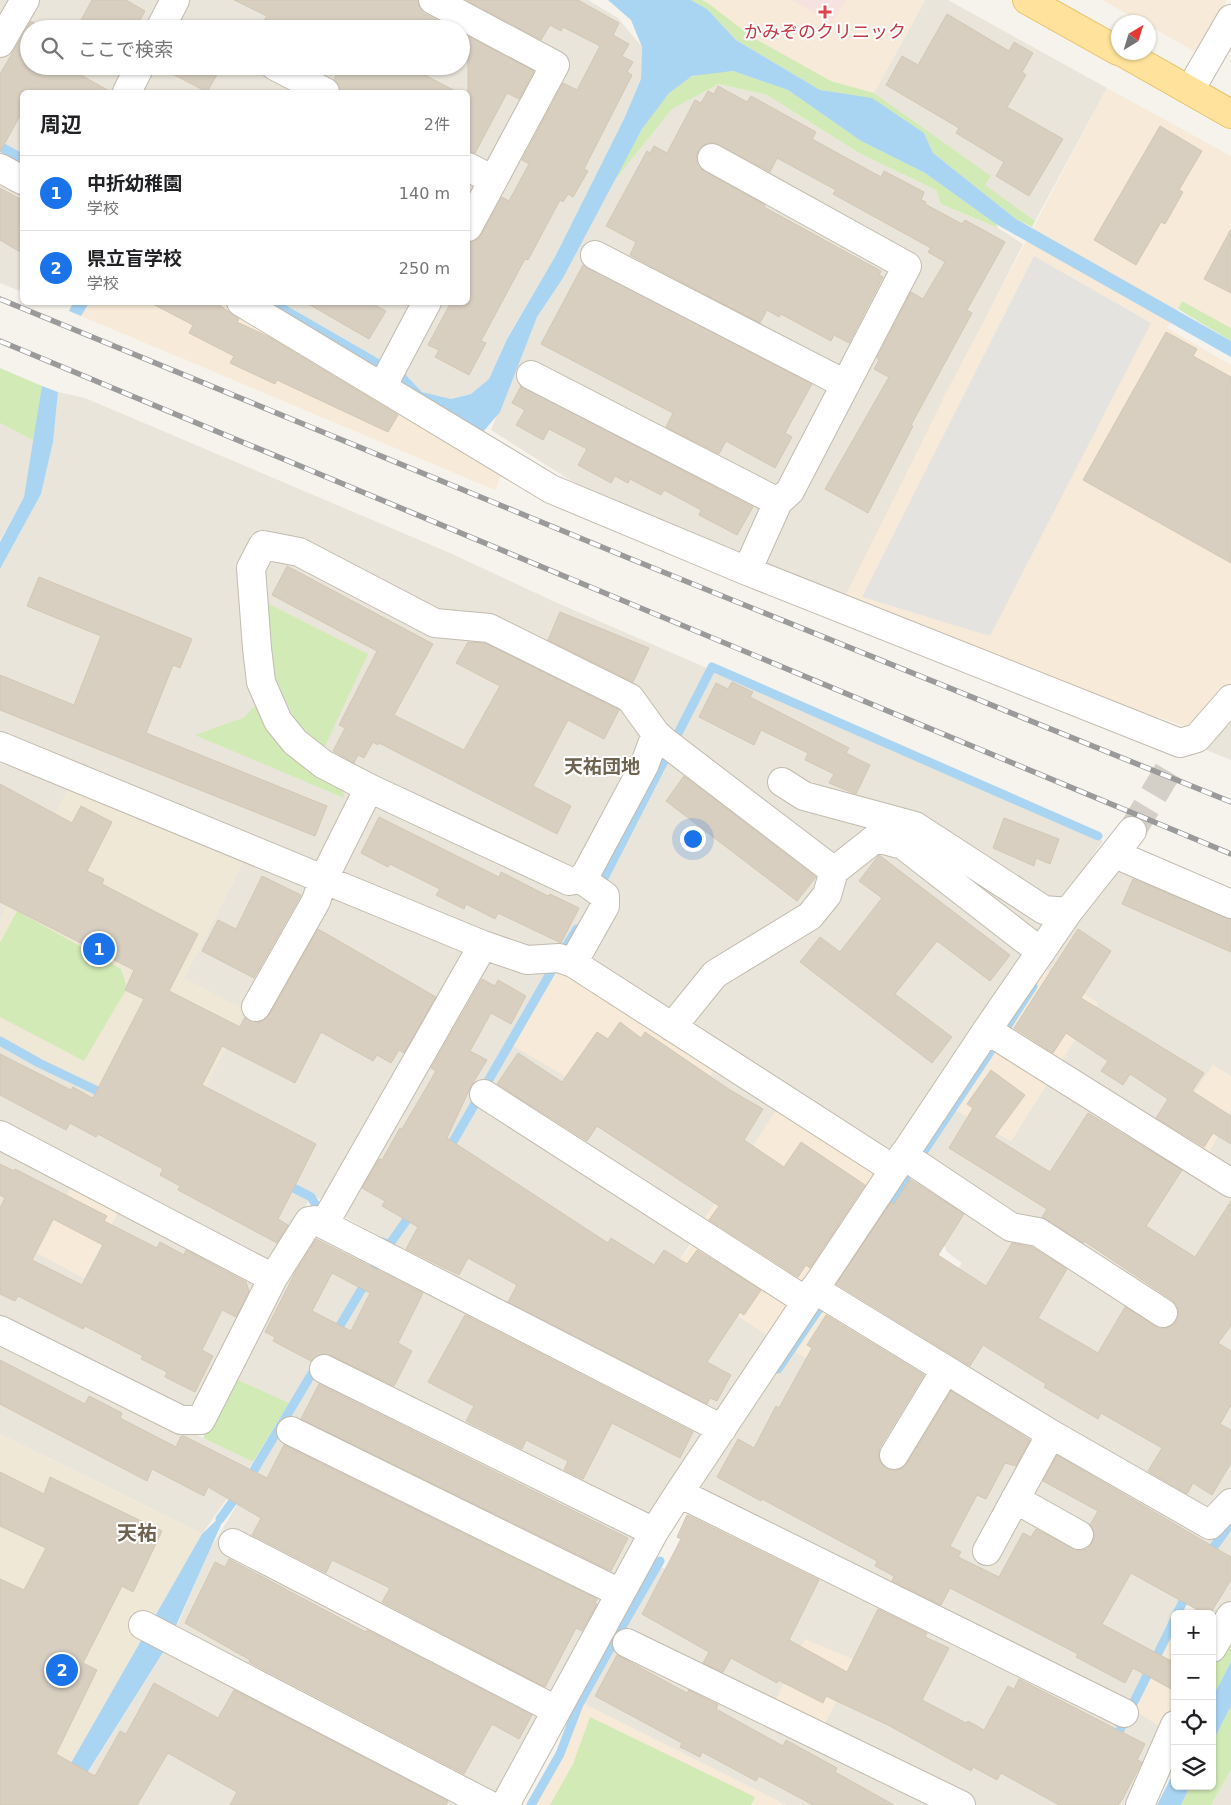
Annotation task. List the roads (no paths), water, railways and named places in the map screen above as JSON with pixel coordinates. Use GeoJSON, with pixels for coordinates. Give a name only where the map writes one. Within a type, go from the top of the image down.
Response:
{"type":"FeatureCollection","features":[{"type":"Feature","properties":{"kind":"main road"},"geometry":{"type":"LineString","coordinates":[[1027,0],[1111,47]]}},
{"type":"Feature","properties":{"kind":"main road"},"geometry":{"type":"LineString","coordinates":[[1135,60],[1231,114]]}},
{"type":"Feature","properties":{"kind":"street"},"geometry":{"type":"LineString","coordinates":[[0,43],[24,0]]}},
{"type":"Feature","properties":{"kind":"street"},"geometry":{"type":"LineString","coordinates":[[164,20],[174,0]]}},
{"type":"Feature","properties":{"kind":"street"},"geometry":{"type":"LineString","coordinates":[[433,0],[555,65],[470,223]]}},
{"type":"Feature","properties":{"kind":"street"},"geometry":{"type":"LineString","coordinates":[[1190,90],[1231,19]]}},
{"type":"Feature","properties":{"kind":"street"},"geometry":{"type":"LineString","coordinates":[[127,90],[135,75]]}},
{"type":"Feature","properties":{"kind":"street"},"geometry":{"type":"LineString","coordinates":[[292,75],[321,90]]}},
{"type":"Feature","properties":{"kind":"street"},"geometry":{"type":"LineString","coordinates":[[712,158],[907,266],[790,491],[778,502],[747,571]]}},
{"type":"Feature","properties":{"kind":"street"},"geometry":{"type":"LineString","coordinates":[[470,167],[493,180]]}},
{"type":"Feature","properties":{"kind":"street"},"geometry":{"type":"LineString","coordinates":[[0,168],[20,179]]}},
{"type":"Feature","properties":{"kind":"street"},"geometry":{"type":"LineString","coordinates":[[595,255],[846,384]]}},
{"type":"Feature","properties":{"kind":"street"},"geometry":{"type":"LineString","coordinates":[[245,305],[551,489],[1177,751],[1197,738],[1231,699]]}},
{"type":"Feature","properties":{"kind":"street"},"geometry":{"type":"LineString","coordinates":[[382,387],[425,305]]}},
{"type":"Feature","properties":{"kind":"street"},"geometry":{"type":"LineString","coordinates":[[531,375],[778,502]]}},
{"type":"Feature","properties":{"kind":"street"},"geometry":{"type":"LineString","coordinates":[[667,743],[644,766],[586,874],[580,879],[569,881],[369,788],[323,764],[295,742],[278,721],[261,682],[251,568],[263,545],[299,552],[435,623],[489,628],[630,698],[667,743],[834,871]]}},
{"type":"Feature","properties":{"kind":"street"},"geometry":{"type":"LineString","coordinates":[[0,746],[484,945],[527,960],[559,958],[573,963],[672,1027],[898,1162],[1012,1227],[1038,1232],[1162,1313]]}},
{"type":"Feature","properties":{"kind":"street"},"geometry":{"type":"LineString","coordinates":[[782,782],[804,796],[915,826],[1044,910],[1068,912]]}},
{"type":"Feature","properties":{"kind":"street"},"geometry":{"type":"LineString","coordinates":[[256,1007],[316,901],[323,880],[369,788]]}},
{"type":"Feature","properties":{"kind":"street"},"geometry":{"type":"LineString","coordinates":[[505,1805],[654,1532],[679,1493],[987,1030],[1068,912],[1132,830]]}},
{"type":"Feature","properties":{"kind":"street"},"geometry":{"type":"LineString","coordinates":[[672,1027],[715,974],[810,916],[827,895],[834,871],[876,838],[903,845],[1041,952]]}},
{"type":"Feature","properties":{"kind":"street"},"geometry":{"type":"LineString","coordinates":[[1115,854],[1231,904]]}},
{"type":"Feature","properties":{"kind":"street"},"geometry":{"type":"LineString","coordinates":[[573,963],[605,906],[605,896],[580,879]]}},
{"type":"Feature","properties":{"kind":"street"},"geometry":{"type":"LineString","coordinates":[[324,1224],[484,945]]}},
{"type":"Feature","properties":{"kind":"street"},"geometry":{"type":"LineString","coordinates":[[987,1030],[1231,1183]]}},
{"type":"Feature","properties":{"kind":"street"},"geometry":{"type":"LineString","coordinates":[[484,1094],[810,1295],[1210,1525],[1231,1503]]}},
{"type":"Feature","properties":{"kind":"street"},"geometry":{"type":"LineString","coordinates":[[0,1135],[273,1278]]}},
{"type":"Feature","properties":{"kind":"street"},"geometry":{"type":"LineString","coordinates":[[0,1330],[181,1420],[201,1420],[273,1278],[309,1221],[315,1220],[722,1429]]}},
{"type":"Feature","properties":{"kind":"street"},"geometry":{"type":"LineString","coordinates":[[324,1369],[654,1532]]}},
{"type":"Feature","properties":{"kind":"street"},"geometry":{"type":"LineString","coordinates":[[894,1455],[945,1371]]}},
{"type":"Feature","properties":{"kind":"street"},"geometry":{"type":"LineString","coordinates":[[290,1431],[620,1593]]}},
{"type":"Feature","properties":{"kind":"street"},"geometry":{"type":"LineString","coordinates":[[987,1551],[1051,1434]]}},
{"type":"Feature","properties":{"kind":"street"},"geometry":{"type":"LineString","coordinates":[[679,1493],[1124,1713]]}},
{"type":"Feature","properties":{"kind":"street"},"geometry":{"type":"LineString","coordinates":[[1015,1499],[1079,1535]]}},
{"type":"Feature","properties":{"kind":"street"},"geometry":{"type":"LineString","coordinates":[[233,1543],[556,1710]]}},
{"type":"Feature","properties":{"kind":"street"},"geometry":{"type":"LineString","coordinates":[[1216,1641],[1231,1616]]}},
{"type":"Feature","properties":{"kind":"street"},"geometry":{"type":"LineString","coordinates":[[142,1624],[489,1805]]}},
{"type":"Feature","properties":{"kind":"street"},"geometry":{"type":"LineString","coordinates":[[628,1643],[961,1805]]}},
{"type":"Feature","properties":{"kind":"street"},"geometry":{"type":"LineString","coordinates":[[1140,1805],[1171,1734]]}},
{"type":"Feature","properties":{"kind":"water"},"geometry":{"type":"Polygon","coordinates":[[[608,0],[691,0],[707,9],[736,40],[820,90],[872,98],[924,133],[933,153],[1016,219],[1231,341],[1231,357],[996,224],[925,173],[861,141],[788,90],[733,71],[692,76],[669,93],[642,129],[563,278],[537,317],[500,412],[482,433],[260,305],[285,305],[405,374],[422,392],[451,399],[471,394],[489,379],[507,339],[556,255],[624,119],[641,79],[642,47],[631,20],[608,0]]]}},
{"type":"Feature","properties":{"kind":"water"},"geometry":{"type":"Polygon","coordinates":[[[0,141],[20,152],[20,163],[0,152],[0,141]]]}},
{"type":"Feature","properties":{"kind":"water"},"geometry":{"type":"Polygon","coordinates":[[[72,305],[88,305],[81,316],[69,311],[72,305]]]}},
{"type":"Feature","properties":{"kind":"water"},"geometry":{"type":"Polygon","coordinates":[[[42,386],[58,392],[53,442],[41,494],[0,569],[0,542],[24,497],[42,386]]]}},
{"type":"Feature","properties":{"kind":"water"},"geometry":{"type":"Polygon","coordinates":[[[228,1509],[167,1646],[67,1805],[47,1805],[202,1534],[228,1509]]]}},
{"type":"Feature","properties":{"kind":"water"},"geometry":{"type":"Polygon","coordinates":[[[1231,1662],[1231,1706],[1216,1735],[1216,1700],[1216,1690],[1231,1662]]]}},
{"type":"Feature","properties":{"kind":"water"},"geometry":{"type":"Polygon","coordinates":[[[1171,1778],[1171,1790],[1188,1790],[1181,1805],[1157,1805],[1171,1778]]]}},
{"type":"Feature","properties":{"kind":"waterway"},"geometry":{"type":"LineString","coordinates":[[604,878],[712,667],[1098,836]]}},
{"type":"Feature","properties":{"kind":"waterway"},"geometry":{"type":"LineString","coordinates":[[567,945],[577,929]]}},
{"type":"Feature","properties":{"kind":"waterway"},"geometry":{"type":"LineString","coordinates":[[447,1152],[551,972]]}},
{"type":"Feature","properties":{"kind":"waterway"},"geometry":{"type":"LineString","coordinates":[[1008,1025],[1033,986]]}},
{"type":"Feature","properties":{"kind":"waterway"},"geometry":{"type":"LineString","coordinates":[[0,1041],[39,1063],[106,1095]]}},
{"type":"Feature","properties":{"kind":"waterway"},"geometry":{"type":"LineString","coordinates":[[922,1154],[994,1046]]}},
{"type":"Feature","properties":{"kind":"waterway"},"geometry":{"type":"LineString","coordinates":[[840,1278],[906,1179]]}},
{"type":"Feature","properties":{"kind":"waterway"},"geometry":{"type":"LineString","coordinates":[[284,1183],[311,1197],[317,1207]]}},
{"type":"Feature","properties":{"kind":"waterway"},"geometry":{"type":"LineString","coordinates":[[382,1242],[389,1245],[413,1211]]}},
{"type":"Feature","properties":{"kind":"waterway"},"geometry":{"type":"LineString","coordinates":[[335,1334],[376,1265]]}},
{"type":"Feature","properties":{"kind":"waterway"},"geometry":{"type":"LineString","coordinates":[[778,1369],[819,1309]]}},
{"type":"Feature","properties":{"kind":"waterway"},"geometry":{"type":"LineString","coordinates":[[248,1480],[317,1365]]}},
{"type":"Feature","properties":{"kind":"waterway"},"geometry":{"type":"LineString","coordinates":[[220,1519],[239,1493]]}},
{"type":"Feature","properties":{"kind":"waterway"},"geometry":{"type":"LineString","coordinates":[[1208,1555],[1231,1523]]}},
{"type":"Feature","properties":{"kind":"waterway"},"geometry":{"type":"LineString","coordinates":[[620,1630],[660,1561]]}},
{"type":"Feature","properties":{"kind":"waterway"},"geometry":{"type":"LineString","coordinates":[[1179,1610],[1187,1593]]}},
{"type":"Feature","properties":{"kind":"waterway"},"geometry":{"type":"LineString","coordinates":[[1114,1742],[1171,1627]]}},
{"type":"Feature","properties":{"kind":"waterway"},"geometry":{"type":"LineString","coordinates":[[531,1805],[560,1754],[579,1704],[612,1645]]}},
{"type":"Feature","properties":{"kind":"tunnel"},"geometry":{"type":"LineString","coordinates":[[1132,831],[1175,759]]}},
{"type":"Feature","properties":{"kind":"railway"},"geometry":{"type":"LineString","coordinates":[[0,299],[631,559],[1231,802]]}},
{"type":"Feature","properties":{"kind":"railway"},"geometry":{"type":"LineString","coordinates":[[0,341],[1231,854]]}},
{"type":"Feature","properties":{"kind":"place","name":"かみぞのクリニック"},"geometry":{"type":"Point","coordinates":[825,12]}},
{"type":"Feature","properties":{"kind":"place","name":"中折幼稚園"},"geometry":{"type":"Point","coordinates":[99,949]}},
{"type":"Feature","properties":{"kind":"place","name":"県立盲学校"},"geometry":{"type":"Point","coordinates":[62,1670]}},
{"type":"Feature","properties":{"kind":"district","name":"天祐団地"},"geometry":{"type":"Point","coordinates":[602,766]}},
{"type":"Feature","properties":{"kind":"district","name":"天祐"},"geometry":{"type":"Point","coordinates":[137,1533]}}]}
